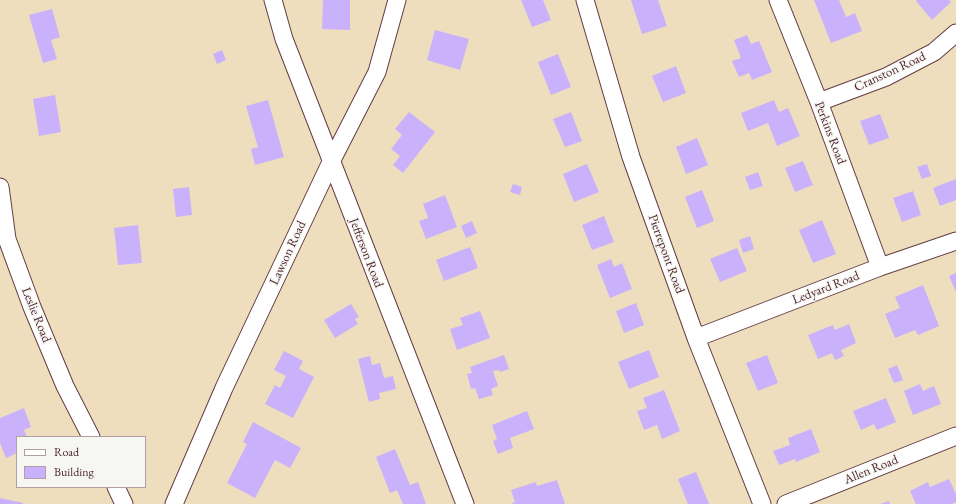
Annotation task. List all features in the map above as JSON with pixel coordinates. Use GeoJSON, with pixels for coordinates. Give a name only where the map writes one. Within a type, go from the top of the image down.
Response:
{"type":"FeatureCollection","features":[{"type":"Feature","properties":{"kind":"street","name":"Jefferson Road"},"geometry":{"type":"LineString","coordinates":[[273,0],[284,39],[465,504]]}},
{"type":"Feature","properties":{"kind":"street","name":"Lawson Road"},"geometry":{"type":"LineString","coordinates":[[174,504],[224,388],[331,162],[377,72],[397,0]]}},
{"type":"Feature","properties":{"kind":"street","name":"Pierrepont Road"},"geometry":{"type":"LineString","coordinates":[[585,0],[631,157],[696,338],[762,504]]}},
{"type":"Feature","properties":{"kind":"street","name":"Perkins Road"},"geometry":{"type":"LineString","coordinates":[[778,0],[819,102],[880,267]]}},
{"type":"Feature","properties":{"kind":"street","name":"Cranston Road"},"geometry":{"type":"LineString","coordinates":[[819,102],[886,77],[934,52],[956,33]]}},
{"type":"Feature","properties":{"kind":"street","name":"Leslie Road"},"geometry":{"type":"LineString","coordinates":[[0,187],[9,246],[32,307],[65,386],[90,436]]}},
{"type":"Feature","properties":{"kind":"street","name":"Ledyard Road"},"geometry":{"type":"LineString","coordinates":[[696,338],[880,267],[956,241]]}},
{"type":"Feature","properties":{"kind":"street","name":"Allen Road"},"geometry":{"type":"LineString","coordinates":[[786,504],[956,436]]}},
{"type":"Feature","properties":{"kind":"street"},"geometry":{"type":"LineString","coordinates":[[116,488],[124,504]]}},
{"type":"Feature","properties":{"kind":"building"},"geometry":{"type":"Polygon","coordinates":[[[323,0],[350,0],[350,30],[322,29],[323,0]]]}},
{"type":"Feature","properties":{"kind":"building"},"geometry":{"type":"Polygon","coordinates":[[[521,0],[543,0],[551,20],[532,27],[521,0]]]}},
{"type":"Feature","properties":{"kind":"building"},"geometry":{"type":"Polygon","coordinates":[[[631,0],[658,0],[667,26],[642,34],[631,0]]]}},
{"type":"Feature","properties":{"kind":"building"},"geometry":{"type":"Polygon","coordinates":[[[814,0],[839,0],[846,17],[855,13],[862,31],[831,43],[814,0]]]}},
{"type":"Feature","properties":{"kind":"building"},"geometry":{"type":"Polygon","coordinates":[[[949,0],[951,2],[932,20],[916,1],[949,0]]]}},
{"type":"Feature","properties":{"kind":"building"},"geometry":{"type":"Polygon","coordinates":[[[52,9],[60,37],[51,40],[57,59],[43,63],[29,15],[52,9]]]}},
{"type":"Feature","properties":{"kind":"building"},"geometry":{"type":"Polygon","coordinates":[[[435,30],[469,39],[460,70],[427,60],[435,30]]]}},
{"type":"Feature","properties":{"kind":"building"},"geometry":{"type":"Polygon","coordinates":[[[747,35],[751,44],[759,41],[772,72],[752,80],[749,73],[739,77],[732,61],[741,58],[734,40],[747,35]]]}},
{"type":"Feature","properties":{"kind":"building"},"geometry":{"type":"Polygon","coordinates":[[[222,50],[226,60],[217,64],[213,54],[222,50]]]}},
{"type":"Feature","properties":{"kind":"building"},"geometry":{"type":"Polygon","coordinates":[[[558,54],[571,87],[551,95],[538,62],[558,54]]]}},
{"type":"Feature","properties":{"kind":"building"},"geometry":{"type":"Polygon","coordinates":[[[676,66],[686,93],[663,102],[652,76],[676,66]]]}},
{"type":"Feature","properties":{"kind":"building"},"geometry":{"type":"Polygon","coordinates":[[[55,95],[61,132],[39,136],[33,99],[55,95]]]}},
{"type":"Feature","properties":{"kind":"building"},"geometry":{"type":"Polygon","coordinates":[[[268,100],[284,157],[255,165],[251,149],[258,147],[246,106],[268,100]]]}},
{"type":"Feature","properties":{"kind":"building"},"geometry":{"type":"Polygon","coordinates":[[[774,100],[779,112],[788,108],[800,136],[777,146],[768,123],[748,131],[741,113],[774,100]]]}},
{"type":"Feature","properties":{"kind":"building"},"geometry":{"type":"Polygon","coordinates":[[[409,112],[435,132],[403,173],[393,165],[400,156],[391,149],[402,135],[395,129],[409,112]]]}},
{"type":"Feature","properties":{"kind":"building"},"geometry":{"type":"Polygon","coordinates":[[[571,112],[582,141],[565,147],[553,119],[571,112]]]}},
{"type":"Feature","properties":{"kind":"building"},"geometry":{"type":"Polygon","coordinates":[[[880,114],[889,138],[869,145],[860,121],[880,114]]]}},
{"type":"Feature","properties":{"kind":"building"},"geometry":{"type":"Polygon","coordinates":[[[697,138],[708,165],[686,174],[676,147],[697,138]]]}},
{"type":"Feature","properties":{"kind":"building"},"geometry":{"type":"Polygon","coordinates":[[[803,161],[813,185],[795,192],[785,168],[803,161]]]}},
{"type":"Feature","properties":{"kind":"building"},"geometry":{"type":"Polygon","coordinates":[[[587,164],[599,192],[574,202],[563,174],[587,164]]]}},
{"type":"Feature","properties":{"kind":"building"},"geometry":{"type":"Polygon","coordinates":[[[927,164],[931,176],[922,179],[917,167],[927,164]]]}},
{"type":"Feature","properties":{"kind":"building"},"geometry":{"type":"Polygon","coordinates":[[[758,172],[763,186],[750,190],[745,177],[758,172]]]}},
{"type":"Feature","properties":{"kind":"building"},"geometry":{"type":"Polygon","coordinates":[[[956,179],[956,200],[940,206],[933,188],[956,179]]]}},
{"type":"Feature","properties":{"kind":"building"},"geometry":{"type":"Polygon","coordinates":[[[513,184],[522,187],[520,195],[510,192],[513,184]]]}},
{"type":"Feature","properties":{"kind":"building"},"geometry":{"type":"Polygon","coordinates":[[[189,187],[192,215],[176,217],[173,189],[189,187]]]}},
{"type":"Feature","properties":{"kind":"building"},"geometry":{"type":"Polygon","coordinates":[[[702,190],[714,221],[697,228],[685,197],[702,190]]]}},
{"type":"Feature","properties":{"kind":"building"},"geometry":{"type":"Polygon","coordinates":[[[913,191],[921,215],[902,222],[893,198],[913,191]]]}},
{"type":"Feature","properties":{"kind":"building"},"geometry":{"type":"Polygon","coordinates":[[[445,195],[457,227],[426,239],[419,221],[428,218],[423,204],[445,195]]]}},
{"type":"Feature","properties":{"kind":"building"},"geometry":{"type":"Polygon","coordinates":[[[604,216],[614,242],[592,250],[582,225],[604,216]]]}},
{"type":"Feature","properties":{"kind":"building"},"geometry":{"type":"Polygon","coordinates":[[[822,220],[836,254],[813,263],[799,230],[822,220]]]}},
{"type":"Feature","properties":{"kind":"building"},"geometry":{"type":"Polygon","coordinates":[[[472,221],[477,233],[466,238],[461,226],[472,221]]]}},
{"type":"Feature","properties":{"kind":"building"},"geometry":{"type":"Polygon","coordinates":[[[138,225],[142,263],[118,265],[114,228],[138,225]]]}},
{"type":"Feature","properties":{"kind":"building"},"geometry":{"type":"Polygon","coordinates":[[[750,236],[754,249],[743,253],[739,240],[750,236]]]}},
{"type":"Feature","properties":{"kind":"building"},"geometry":{"type":"Polygon","coordinates":[[[470,247],[478,268],[444,281],[436,260],[470,247]]]}},
{"type":"Feature","properties":{"kind":"building"},"geometry":{"type":"Polygon","coordinates":[[[737,248],[747,271],[720,282],[710,259],[737,248]]]}},
{"type":"Feature","properties":{"kind":"building"},"geometry":{"type":"Polygon","coordinates":[[[611,259],[614,267],[622,263],[632,289],[610,298],[597,265],[611,259]]]}},
{"type":"Feature","properties":{"kind":"building"},"geometry":{"type":"Polygon","coordinates":[[[956,273],[956,292],[949,276],[956,273]]]}},
{"type":"Feature","properties":{"kind":"building"},"geometry":{"type":"Polygon","coordinates":[[[923,285],[939,326],[918,335],[915,330],[895,338],[885,314],[900,308],[895,297],[923,285]]]}},
{"type":"Feature","properties":{"kind":"building"},"geometry":{"type":"Polygon","coordinates":[[[636,303],[644,325],[624,333],[616,311],[636,303]]]}},
{"type":"Feature","properties":{"kind":"building"},"geometry":{"type":"Polygon","coordinates":[[[351,304],[359,317],[355,319],[358,324],[335,338],[324,320],[351,304]]]}},
{"type":"Feature","properties":{"kind":"building"},"geometry":{"type":"Polygon","coordinates":[[[480,311],[490,338],[457,350],[450,329],[463,325],[460,318],[480,311]]]}},
{"type":"Feature","properties":{"kind":"building"},"geometry":{"type":"Polygon","coordinates":[[[849,324],[856,343],[841,350],[844,356],[835,360],[832,353],[818,359],[808,335],[833,325],[835,330],[849,324]]]}},
{"type":"Feature","properties":{"kind":"building"},"geometry":{"type":"Polygon","coordinates":[[[649,350],[659,377],[629,389],[618,362],[649,350]]]}},
{"type":"Feature","properties":{"kind":"building"},"geometry":{"type":"Polygon","coordinates":[[[284,351],[303,361],[299,369],[314,377],[293,418],[265,404],[275,385],[280,388],[286,376],[274,370],[284,351]]]}},
{"type":"Feature","properties":{"kind":"building"},"geometry":{"type":"Polygon","coordinates":[[[504,355],[509,369],[500,372],[499,370],[493,371],[498,386],[491,389],[493,395],[479,399],[475,388],[471,389],[467,374],[472,373],[470,367],[504,355]]]}},
{"type":"Feature","properties":{"kind":"building"},"geometry":{"type":"Polygon","coordinates":[[[767,355],[778,383],[758,391],[746,363],[767,355]]]}},
{"type":"Feature","properties":{"kind":"building"},"geometry":{"type":"Polygon","coordinates":[[[370,356],[372,365],[380,363],[384,378],[393,376],[396,389],[379,393],[380,399],[369,402],[358,359],[370,356]]]}},
{"type":"Feature","properties":{"kind":"building"},"geometry":{"type":"Polygon","coordinates":[[[897,365],[903,380],[894,383],[888,369],[897,365]]]}},
{"type":"Feature","properties":{"kind":"building"},"geometry":{"type":"Polygon","coordinates":[[[920,384],[923,391],[934,386],[941,404],[913,415],[904,391],[920,384]]]}},
{"type":"Feature","properties":{"kind":"building"},"geometry":{"type":"Polygon","coordinates":[[[664,390],[680,431],[662,439],[657,425],[644,430],[637,411],[647,408],[643,398],[664,390]]]}},
{"type":"Feature","properties":{"kind":"building"},"geometry":{"type":"Polygon","coordinates":[[[886,398],[896,422],[877,430],[874,424],[861,430],[853,411],[886,398]]]}},
{"type":"Feature","properties":{"kind":"building"},"geometry":{"type":"Polygon","coordinates":[[[24,408],[31,427],[24,430],[27,436],[16,436],[16,453],[6,458],[0,443],[0,418],[24,408]]]}},
{"type":"Feature","properties":{"kind":"building"},"geometry":{"type":"Polygon","coordinates":[[[527,411],[534,429],[510,438],[513,448],[498,454],[493,441],[497,439],[492,425],[527,411]]]}},
{"type":"Feature","properties":{"kind":"building"},"geometry":{"type":"Polygon","coordinates":[[[253,422],[301,448],[290,468],[275,460],[255,498],[227,483],[247,444],[243,442],[253,422]]]}},
{"type":"Feature","properties":{"kind":"building"},"geometry":{"type":"Polygon","coordinates":[[[811,429],[820,452],[796,462],[795,459],[779,465],[773,451],[790,445],[788,438],[811,429]]]}},
{"type":"Feature","properties":{"kind":"building"},"geometry":{"type":"Polygon","coordinates":[[[395,449],[410,485],[418,482],[426,504],[403,504],[397,490],[390,493],[376,457],[395,449]]]}},
{"type":"Feature","properties":{"kind":"building"},"geometry":{"type":"Polygon","coordinates":[[[696,472],[709,504],[688,504],[678,479],[696,472]]]}},
{"type":"Feature","properties":{"kind":"building"},"geometry":{"type":"Polygon","coordinates":[[[949,479],[956,494],[956,502],[952,504],[916,504],[910,491],[928,482],[930,487],[949,479]]]}},
{"type":"Feature","properties":{"kind":"building"},"geometry":{"type":"Polygon","coordinates":[[[557,480],[565,504],[512,503],[515,502],[511,490],[536,482],[537,486],[557,480]]]}},
{"type":"Feature","properties":{"kind":"building"},"geometry":{"type":"Polygon","coordinates":[[[0,498],[23,503],[23,504],[0,504],[0,498]]]}},
{"type":"Feature","properties":{"kind":"building"},"geometry":{"type":"Polygon","coordinates":[[[889,501],[890,504],[880,504],[889,501]]]}}]}
